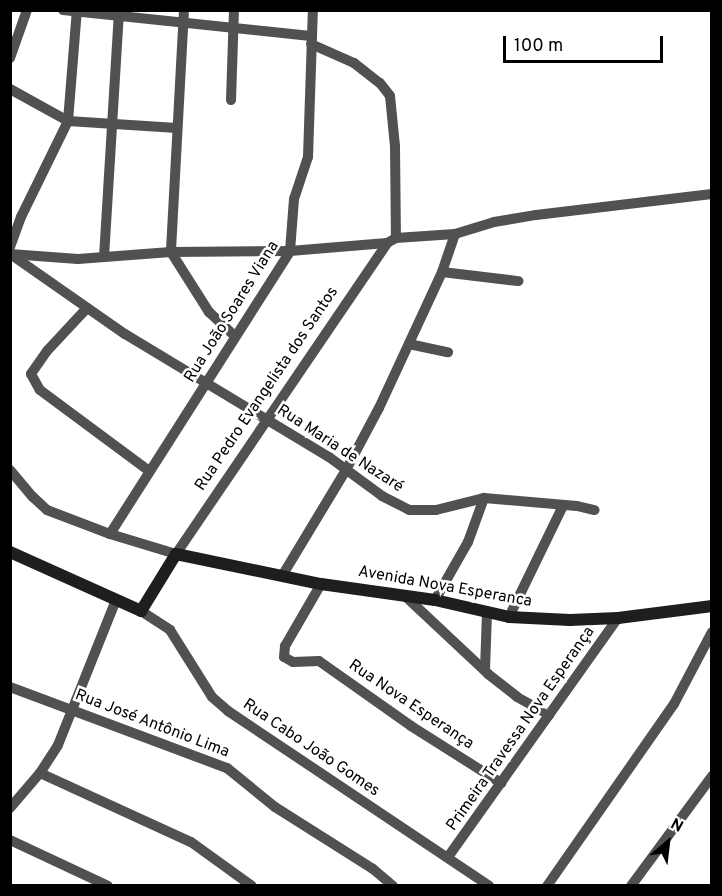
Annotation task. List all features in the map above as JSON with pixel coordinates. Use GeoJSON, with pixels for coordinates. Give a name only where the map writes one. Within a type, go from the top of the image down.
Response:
{"type":"FeatureCollection","features":[{"type":"Feature","properties":{"kind":"main road"},"geometry":{"type":"LineString","coordinates":[[10,552],[141,611],[176,554]]}},
{"type":"Feature","properties":{"kind":"main road","name":"Avenida Nova Esperanca"},"geometry":{"type":"LineString","coordinates":[[176,554],[321,584],[435,600],[509,617],[570,620],[618,618],[711,606]]}},
{"type":"Feature","properties":{"kind":"street"},"geometry":{"type":"LineString","coordinates":[[10,58],[27,10]]}},
{"type":"Feature","properties":{"kind":"street"},"geometry":{"type":"LineString","coordinates":[[63,10],[183,16],[232,28],[311,40],[354,63],[380,83],[390,96],[395,146],[391,241]]}},
{"type":"Feature","properties":{"kind":"street"},"geometry":{"type":"LineString","coordinates":[[231,99],[234,10]]}},
{"type":"Feature","properties":{"kind":"street","name":"Rua João Soares Viana"},"geometry":{"type":"LineString","coordinates":[[110,534],[290,250],[294,199],[308,158],[313,10]]}},
{"type":"Feature","properties":{"kind":"street"},"geometry":{"type":"LineString","coordinates":[[10,247],[21,218],[68,121],[77,12]]}},
{"type":"Feature","properties":{"kind":"street"},"geometry":{"type":"LineString","coordinates":[[104,257],[119,14]]}},
{"type":"Feature","properties":{"kind":"street"},"geometry":{"type":"LineString","coordinates":[[183,16],[171,252],[209,312],[236,336]]}},
{"type":"Feature","properties":{"kind":"street"},"geometry":{"type":"LineString","coordinates":[[10,89],[68,121],[177,128]]}},
{"type":"Feature","properties":{"kind":"street"},"geometry":{"type":"LineString","coordinates":[[11,253],[50,259],[171,252],[290,250],[455,234],[494,222],[624,203],[711,194]]}},
{"type":"Feature","properties":{"kind":"street"},"geometry":{"type":"LineString","coordinates":[[282,576],[346,470],[410,344],[442,272],[455,234]]}},
{"type":"Feature","properties":{"kind":"street","name":"Rua Pedro Evangelista dos Santos"},"geometry":{"type":"LineString","coordinates":[[176,554],[391,241]]}},
{"type":"Feature","properties":{"kind":"street","name":"Rua Maria de Nazaré"},"geometry":{"type":"LineString","coordinates":[[11,253],[87,308],[205,384],[346,470],[382,496],[409,510],[436,510],[484,498],[595,510]]}},
{"type":"Feature","properties":{"kind":"street"},"geometry":{"type":"LineString","coordinates":[[442,272],[518,281]]}},
{"type":"Feature","properties":{"kind":"street"},"geometry":{"type":"LineString","coordinates":[[87,308],[34,367],[31,374],[40,390],[149,471]]}},
{"type":"Feature","properties":{"kind":"street"},"geometry":{"type":"LineString","coordinates":[[410,344],[448,352]]}},
{"type":"Feature","properties":{"kind":"street"},"geometry":{"type":"LineString","coordinates":[[10,470],[47,510],[110,534],[176,554]]}},
{"type":"Feature","properties":{"kind":"street"},"geometry":{"type":"LineString","coordinates":[[435,600],[468,542],[484,498]]}},
{"type":"Feature","properties":{"kind":"street"},"geometry":{"type":"LineString","coordinates":[[509,617],[563,506]]}},
{"type":"Feature","properties":{"kind":"street","name":"Rua Nova Esperança"},"geometry":{"type":"LineString","coordinates":[[321,584],[283,652],[288,660],[315,659],[411,726],[501,783]]}},
{"type":"Feature","properties":{"kind":"street"},"geometry":{"type":"LineString","coordinates":[[404,595],[517,697],[549,716]]}},
{"type":"Feature","properties":{"kind":"street"},"geometry":{"type":"LineString","coordinates":[[10,808],[40,773],[58,745],[116,600]]}},
{"type":"Feature","properties":{"kind":"street","name":"Rua Cabo João Gomes"},"geometry":{"type":"LineString","coordinates":[[141,611],[170,630],[212,698],[228,711],[489,885]]}},
{"type":"Feature","properties":{"kind":"street"},"geometry":{"type":"LineString","coordinates":[[485,670],[488,612]]}},
{"type":"Feature","properties":{"kind":"street","name":"Primeira Travessa Nova Esperança"},"geometry":{"type":"LineString","coordinates":[[448,857],[618,618]]}},
{"type":"Feature","properties":{"kind":"street"},"geometry":{"type":"LineString","coordinates":[[547,885],[674,704],[711,632]]}},
{"type":"Feature","properties":{"kind":"street","name":"Rua José Antônio Lima"},"geometry":{"type":"LineString","coordinates":[[10,687],[72,708],[227,768],[275,807],[373,869],[393,885]]}},
{"type":"Feature","properties":{"kind":"street"},"geometry":{"type":"LineString","coordinates":[[40,773],[191,842],[252,885]]}},
{"type":"Feature","properties":{"kind":"street"},"geometry":{"type":"LineString","coordinates":[[631,885],[711,776]]}},
{"type":"Feature","properties":{"kind":"street"},"geometry":{"type":"LineString","coordinates":[[10,840],[108,885]]}}]}
